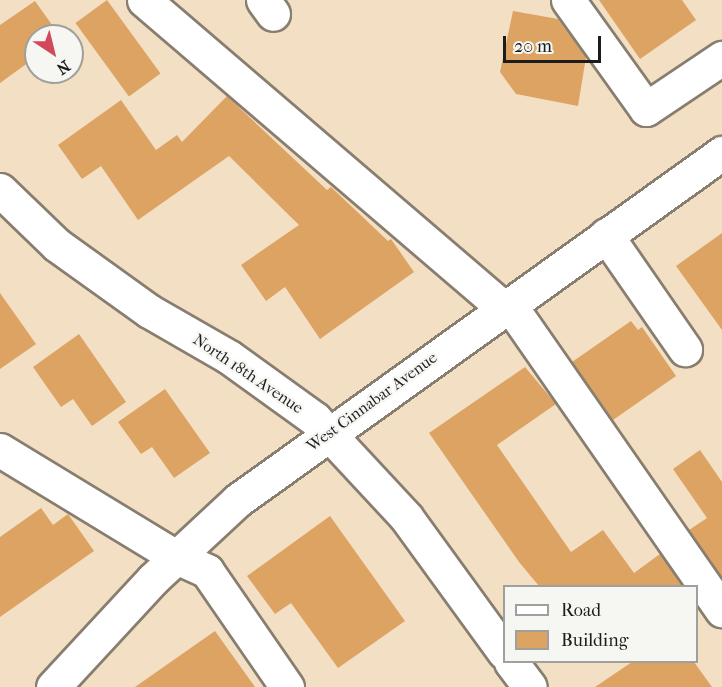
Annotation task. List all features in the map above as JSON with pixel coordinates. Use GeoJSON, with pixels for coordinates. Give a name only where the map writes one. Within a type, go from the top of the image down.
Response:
{"type":"FeatureCollection","features":[{"type":"Feature","properties":{"kind":"street"},"geometry":{"type":"LineString","coordinates":[[144,0],[506,306],[722,610]]}},
{"type":"Feature","properties":{"kind":"street"},"geometry":{"type":"LineString","coordinates":[[568,0],[645,109],[722,58]]}},
{"type":"Feature","properties":{"kind":"street","name":"West Cinnabar Avenue"},"geometry":{"type":"LineString","coordinates":[[53,687],[176,557],[237,500],[722,153]]}},
{"type":"Feature","properties":{"kind":"street","name":"North 18th Avenue"},"geometry":{"type":"LineString","coordinates":[[0,190],[57,245],[149,311],[272,386],[329,433],[406,517],[503,651]]}},
{"type":"Feature","properties":{"kind":"street"},"geometry":{"type":"LineString","coordinates":[[606,235],[685,349]]}},
{"type":"Feature","properties":{"kind":"street"},"geometry":{"type":"LineString","coordinates":[[3,460],[176,557],[207,571],[287,687]]}},
{"type":"Feature","properties":{"kind":"street"},"geometry":{"type":"LineString","coordinates":[[512,663],[530,687]]}},
{"type":"Feature","properties":{"kind":"building"},"geometry":{"type":"Polygon","coordinates":[[[107,0],[160,74],[129,97],[84,35],[84,24],[76,24],[107,0]]]}},
{"type":"Feature","properties":{"kind":"building"},"geometry":{"type":"Polygon","coordinates":[[[599,0],[682,0],[696,20],[640,59],[599,0]]]}},
{"type":"Feature","properties":{"kind":"building"},"geometry":{"type":"Polygon","coordinates":[[[35,1],[51,24],[24,24],[24,66],[0,83],[0,25],[35,1]]]}},
{"type":"Feature","properties":{"kind":"building"},"geometry":{"type":"Polygon","coordinates":[[[513,11],[558,19],[586,57],[578,106],[516,94],[500,72],[513,11]]]}},
{"type":"Feature","properties":{"kind":"building"},"geometry":{"type":"Polygon","coordinates":[[[227,96],[327,190],[331,187],[388,241],[391,239],[414,272],[320,339],[285,287],[266,301],[241,265],[299,225],[229,156],[138,220],[101,166],[82,179],[58,145],[121,100],[156,150],[177,135],[182,142],[227,96]]]}},
{"type":"Feature","properties":{"kind":"building"},"geometry":{"type":"Polygon","coordinates":[[[722,233],[722,330],[676,266],[722,233]]]}},
{"type":"Feature","properties":{"kind":"building"},"geometry":{"type":"Polygon","coordinates":[[[0,293],[36,344],[0,369],[0,293]]]}},
{"type":"Feature","properties":{"kind":"building"},"geometry":{"type":"Polygon","coordinates":[[[631,321],[638,330],[642,327],[676,376],[613,420],[572,362],[631,321]]]}},
{"type":"Feature","properties":{"kind":"building"},"geometry":{"type":"Polygon","coordinates":[[[79,334],[126,402],[92,426],[73,399],[61,407],[33,367],[79,334]]]}},
{"type":"Feature","properties":{"kind":"building"},"geometry":{"type":"Polygon","coordinates":[[[525,367],[556,404],[497,445],[571,552],[603,530],[634,573],[660,554],[682,585],[538,585],[519,562],[429,433],[525,367]]]}},
{"type":"Feature","properties":{"kind":"building"},"geometry":{"type":"Polygon","coordinates":[[[165,389],[210,453],[174,478],[152,447],[141,454],[118,422],[165,389]]]}},
{"type":"Feature","properties":{"kind":"building"},"geometry":{"type":"Polygon","coordinates":[[[700,450],[722,482],[722,577],[689,530],[707,518],[673,469],[700,450]]]}},
{"type":"Feature","properties":{"kind":"building"},"geometry":{"type":"Polygon","coordinates":[[[41,508],[53,525],[68,514],[94,551],[0,617],[0,537],[41,508]]]}},
{"type":"Feature","properties":{"kind":"building"},"geometry":{"type":"Polygon","coordinates":[[[330,516],[405,621],[338,668],[291,603],[275,614],[247,576],[330,516]]]}},
{"type":"Feature","properties":{"kind":"building"},"geometry":{"type":"Polygon","coordinates":[[[215,631],[255,687],[135,687],[215,631]]]}},
{"type":"Feature","properties":{"kind":"building"},"geometry":{"type":"Polygon","coordinates":[[[631,663],[695,663],[712,687],[595,687],[631,663]]]}}]}
